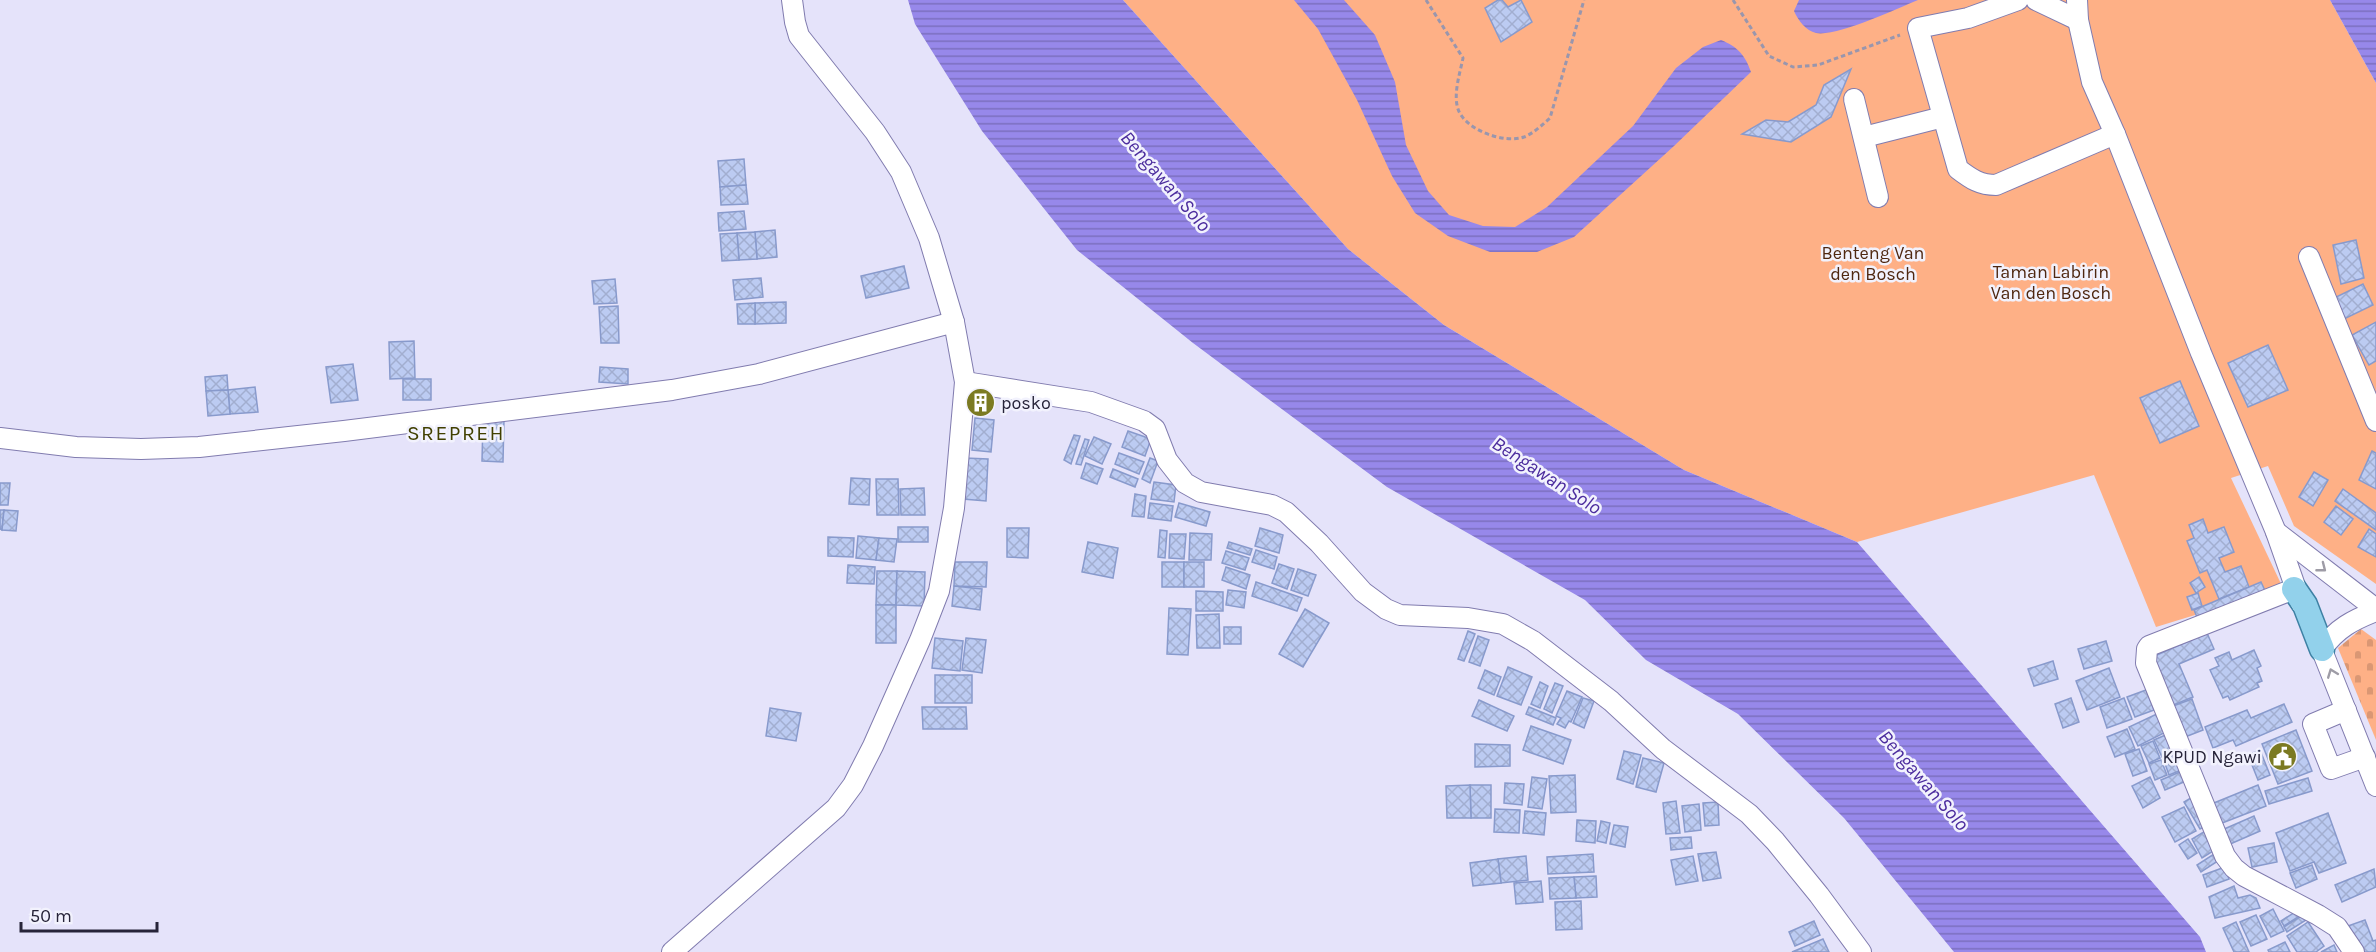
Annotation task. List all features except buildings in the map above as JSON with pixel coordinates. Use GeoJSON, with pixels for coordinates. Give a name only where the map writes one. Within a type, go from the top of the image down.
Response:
{"type":"FeatureCollection","features":[{"type":"Feature","properties":{"kind":"main road"},"geometry":{"type":"LineString","coordinates":[[2294,589],[2305,605],[2322,649]]}},
{"type":"Feature","properties":{"kind":"street"},"geometry":{"type":"LineString","coordinates":[[672,952],[836,808],[853,785],[908,669],[939,591],[954,508],[965,382],[954,322],[929,238],[901,172],[875,132],[799,36],[792,0]]}},
{"type":"Feature","properties":{"kind":"street"},"geometry":{"type":"LineString","coordinates":[[2018,0],[1968,18],[1918,28],[1958,169],[1972,180],[1984,185],[1996,185],[2115,134]]}},
{"type":"Feature","properties":{"kind":"street"},"geometry":{"type":"LineString","coordinates":[[2036,0],[2078,10],[2092,82],[2276,532],[2294,589],[2149,646],[2146,663],[2225,856],[2244,876],[2319,915],[2337,927],[2354,952]]}},
{"type":"Feature","properties":{"kind":"street"},"geometry":{"type":"LineString","coordinates":[[1854,99],[1878,197]]}},
{"type":"Feature","properties":{"kind":"street"},"geometry":{"type":"LineString","coordinates":[[1864,137],[1943,117]]}},
{"type":"Feature","properties":{"kind":"street"},"geometry":{"type":"LineString","coordinates":[[2309,257],[2376,421]]}},
{"type":"Feature","properties":{"kind":"street"},"geometry":{"type":"LineString","coordinates":[[0,438],[76,447],[141,449],[199,447],[344,431],[672,390],[759,374],[954,322]]}},
{"type":"Feature","properties":{"kind":"street"},"geometry":{"type":"LineString","coordinates":[[965,382],[1090,402],[1144,421],[1155,429],[1167,460],[1185,483],[1201,492],[1272,505],[1286,512],[1319,543],[1363,592],[1386,609],[1400,615],[1468,618],[1503,624],[1533,641],[1611,700],[1663,749],[1749,814],[1775,841],[1862,952]]}},
{"type":"Feature","properties":{"kind":"street"},"geometry":{"type":"LineString","coordinates":[[2276,532],[2376,610],[2348,623],[2331,636],[2322,649],[2376,786]]}},
{"type":"Feature","properties":{"kind":"street"},"geometry":{"type":"LineString","coordinates":[[2346,710],[2313,724],[2331,769],[2365,757]]}},
{"type":"Feature","properties":{"kind":"path"},"geometry":{"type":"LineString","coordinates":[[1426,0],[1463,58],[1456,92],[1458,110],[1469,123],[1486,134],[1506,139],[1523,138],[1538,130],[1550,118],[1584,0]]}},
{"type":"Feature","properties":{"kind":"path"},"geometry":{"type":"LineString","coordinates":[[1733,0],[1769,56],[1793,67],[1818,65],[1918,28]]}},
{"type":"Feature","properties":{"kind":"green space","name":"Benteng Van den Bosch"},"geometry":{"type":"Polygon","coordinates":[[[1123,0],[2330,0],[2376,83],[2376,584],[2294,526],[2268,466],[2231,478],[2283,588],[2156,627],[2094,475],[1857,542],[1684,470],[1444,325],[1348,249],[1123,0]]]}},
{"type":"Feature","properties":{"kind":"green space"},"geometry":{"type":"Polygon","coordinates":[[[2361,629],[2376,640],[2376,740],[2338,648],[2361,629]]]}},
{"type":"Feature","properties":{"kind":"water","name":"Bengawan Solo"},"geometry":{"type":"Polygon","coordinates":[[[908,0],[1123,0],[1348,249],[1444,325],[1684,470],[1857,542],[2200,937],[2206,952],[1954,952],[1844,818],[1738,714],[1646,660],[1585,600],[1387,487],[1193,343],[1077,250],[982,131],[915,24],[908,0]]]}},
{"type":"Feature","properties":{"kind":"water"},"geometry":{"type":"Polygon","coordinates":[[[1294,0],[1344,0],[1375,35],[1395,82],[1406,145],[1428,191],[1449,215],[1483,226],[1515,227],[1547,207],[1633,126],[1676,68],[1703,47],[1721,40],[1727,43],[1740,52],[1751,72],[1574,237],[1537,252],[1490,252],[1448,236],[1415,213],[1392,176],[1357,100],[1318,29],[1294,0]]]}},
{"type":"Feature","properties":{"kind":"water"},"geometry":{"type":"Polygon","coordinates":[[[1799,0],[1918,0],[1838,31],[1816,33],[1806,28],[1794,11],[1799,0]]]}},
{"type":"Feature","properties":{"kind":"water"},"geometry":{"type":"Polygon","coordinates":[[[2330,0],[2376,0],[2376,83],[2330,0]]]}},
{"type":"Feature","properties":{"kind":"place","name":"posko"},"geometry":{"type":"Point","coordinates":[980,403]}},
{"type":"Feature","properties":{"kind":"place","name":"KPUD Ngawi"},"geometry":{"type":"Point","coordinates":[2283,757]}},
{"type":"Feature","properties":{"kind":"district","name":"SREPREH"},"geometry":{"type":"Point","coordinates":[456,433]}},
{"type":"Feature","properties":{"kind":"park label","name":"Taman Labirin Van den Bosch"},"geometry":{"type":"Point","coordinates":[2051,282]}}]}
